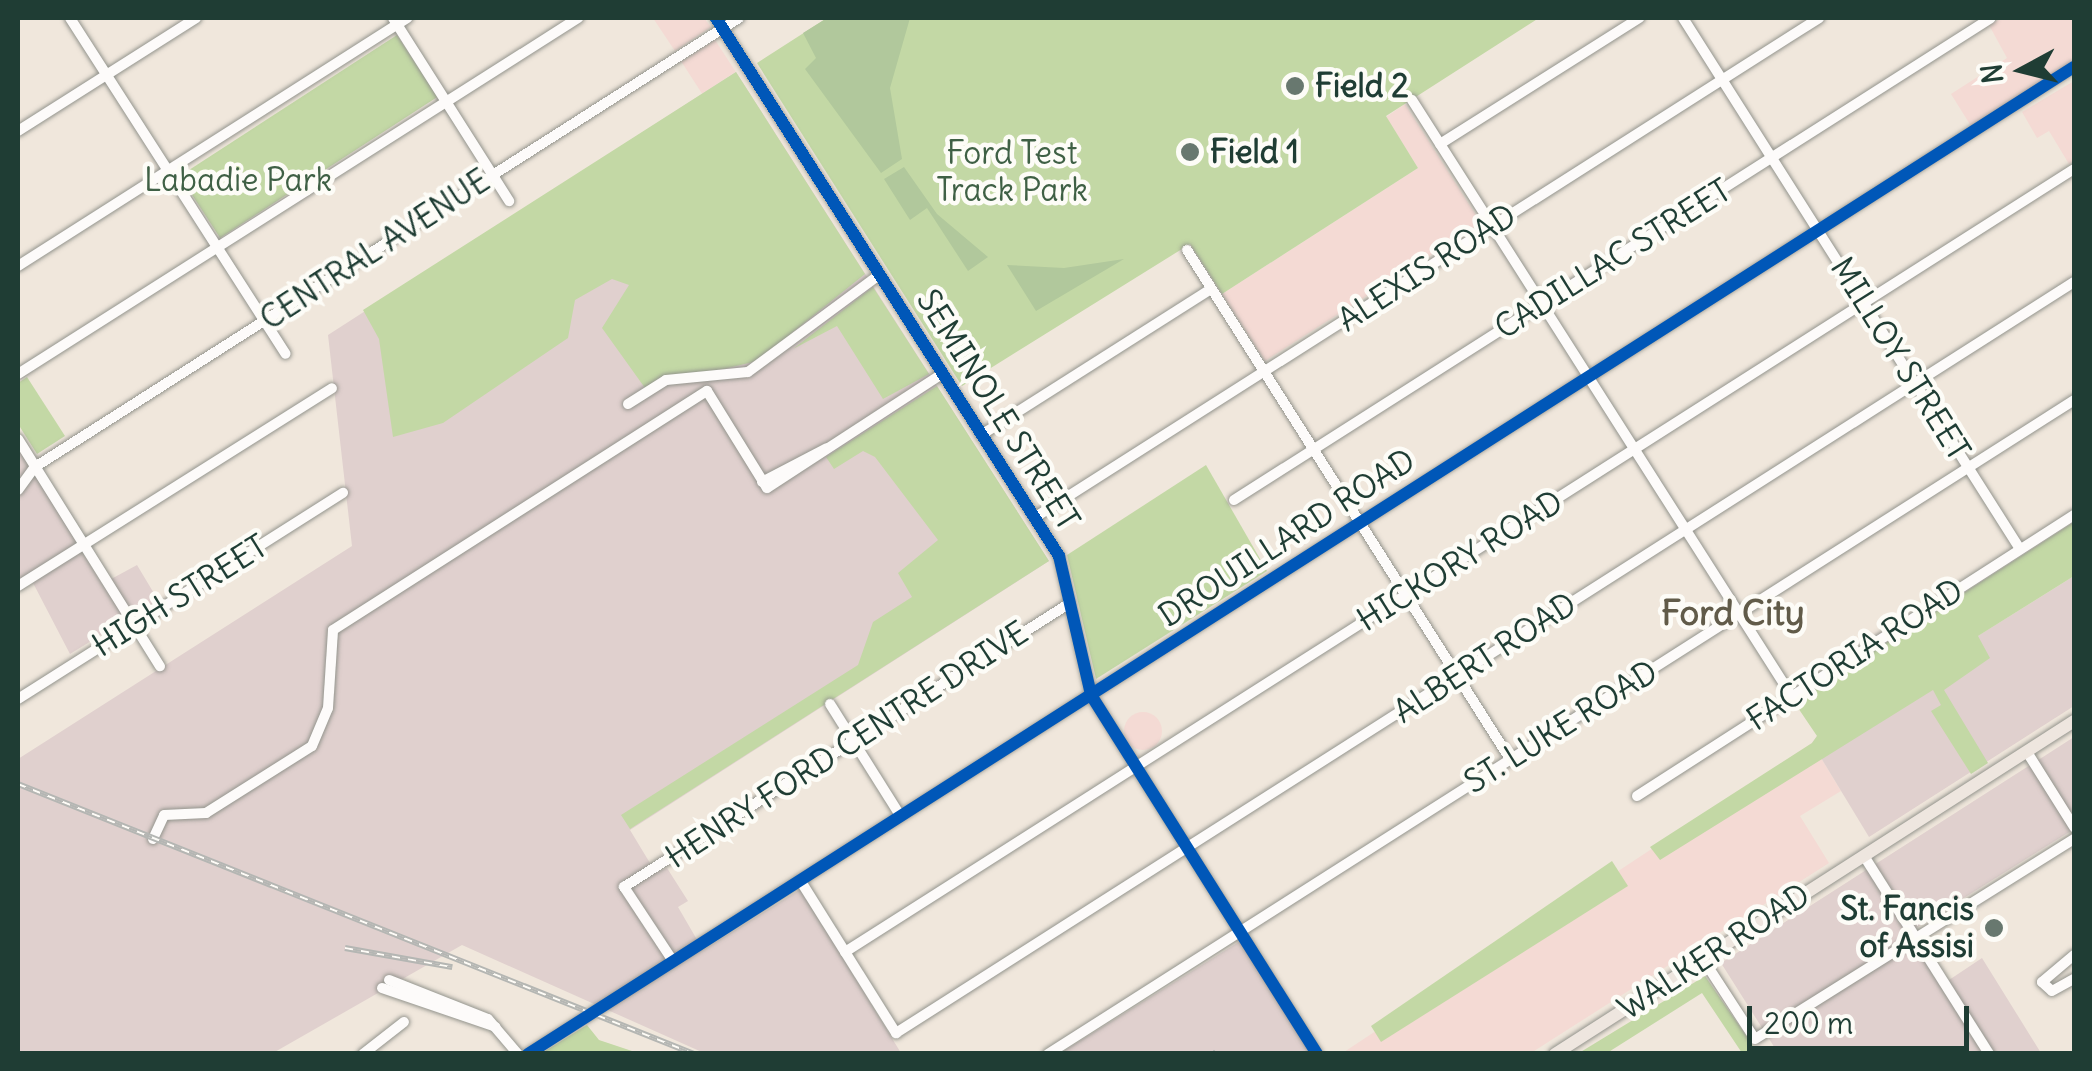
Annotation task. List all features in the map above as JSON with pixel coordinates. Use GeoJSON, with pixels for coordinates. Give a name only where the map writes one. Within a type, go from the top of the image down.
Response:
{"type":"FeatureCollection","features":[{"type":"Feature","properties":{"kind":"main road","name":"WALKER ROAD"},"geometry":{"type":"LineString","coordinates":[[1555,1054],[2074,721]]}},
{"type":"Feature","properties":{"kind":"street"},"geometry":{"type":"LineString","coordinates":[[70,18],[286,354]]}},
{"type":"Feature","properties":{"kind":"street"},"geometry":{"type":"LineString","coordinates":[[18,131],[196,18]]}},
{"type":"Feature","properties":{"kind":"street"},"geometry":{"type":"LineString","coordinates":[[18,374],[578,18]]}},
{"type":"Feature","properties":{"kind":"street","name":"CENTRAL AVENUE"},"geometry":{"type":"LineString","coordinates":[[18,490],[35,467],[492,175],[719,23],[739,18]]}},
{"type":"Feature","properties":{"kind":"street"},"geometry":{"type":"LineString","coordinates":[[1440,144],[1639,18]]}},
{"type":"Feature","properties":{"kind":"street","name":"MILLOY STREET"},"geometry":{"type":"LineString","coordinates":[[1683,18],[2020,550]]}},
{"type":"Feature","properties":{"kind":"street","name":"ALEXIS ROAD"},"geometry":{"type":"LineString","coordinates":[[1034,518],[1819,18]]}},
{"type":"Feature","properties":{"kind":"street","name":"CADILLAC STREET"},"geometry":{"type":"LineString","coordinates":[[1234,500],[1992,18]]}},
{"type":"Feature","properties":{"kind":"street"},"geometry":{"type":"LineString","coordinates":[[18,266],[399,20],[509,201]]}},
{"type":"Feature","properties":{"kind":"street","name":"SEMINOLE STREET"},"geometry":{"type":"LineString","coordinates":[[719,23],[1058,556],[1091,695],[1317,1054]]}},
{"type":"Feature","properties":{"kind":"street","name":"DROUILLARD ROAD"},"geometry":{"type":"LineString","coordinates":[[528,1054],[2074,67]]}},
{"type":"Feature","properties":{"kind":"street"},"geometry":{"type":"LineString","coordinates":[[1412,100],[1792,695]]}},
{"type":"Feature","properties":{"kind":"street","name":"HICKORY ROAD"},"geometry":{"type":"LineString","coordinates":[[846,952],[2074,169]]}},
{"type":"Feature","properties":{"kind":"street"},"geometry":{"type":"LineString","coordinates":[[1187,250],[1510,759]]}},
{"type":"Feature","properties":{"kind":"street"},"geometry":{"type":"LineString","coordinates":[[628,404],[666,380],[748,372],[880,274]]}},
{"type":"Feature","properties":{"kind":"street","name":"ALBERT ROAD"},"geometry":{"type":"LineString","coordinates":[[846,952],[896,1033],[2074,282]]}},
{"type":"Feature","properties":{"kind":"street"},"geometry":{"type":"LineString","coordinates":[[982,435],[1210,289]]}},
{"type":"Feature","properties":{"kind":"street"},"geometry":{"type":"LineString","coordinates":[[153,839],[164,815],[206,813],[312,746],[328,708],[333,630],[708,390],[762,482],[828,448],[942,374]]}},
{"type":"Feature","properties":{"kind":"street"},"geometry":{"type":"LineString","coordinates":[[18,586],[332,388]]}},
{"type":"Feature","properties":{"kind":"street","name":"ST. LUKE ROAD"},"geometry":{"type":"LineString","coordinates":[[1048,1054],[2074,400]]}},
{"type":"Feature","properties":{"kind":"street"},"geometry":{"type":"LineString","coordinates":[[18,440],[160,666]]}},
{"type":"Feature","properties":{"kind":"street","name":"HIGH STREET"},"geometry":{"type":"LineString","coordinates":[[18,699],[343,493]]}},
{"type":"Feature","properties":{"kind":"street","name":"FACTORIA ROAD"},"geometry":{"type":"LineString","coordinates":[[1637,796],[2074,515]]}},
{"type":"Feature","properties":{"kind":"street","name":"HENRY FORD CENTRE DRIVE"},"geometry":{"type":"LineString","coordinates":[[672,962],[624,888],[1070,603]]}},
{"type":"Feature","properties":{"kind":"street"},"geometry":{"type":"LineString","coordinates":[[830,704],[900,816]]}},
{"type":"Feature","properties":{"kind":"street"},"geometry":{"type":"LineString","coordinates":[[2027,752],[2074,827]]}},
{"type":"Feature","properties":{"kind":"street"},"geometry":{"type":"LineString","coordinates":[[1703,959],[1755,1039],[2074,839]]}},
{"type":"Feature","properties":{"kind":"street"},"geometry":{"type":"LineString","coordinates":[[1864,856],[1990,1054]]}},
{"type":"Feature","properties":{"kind":"street"},"geometry":{"type":"LineString","coordinates":[[800,880],[846,952]]}},
{"type":"Feature","properties":{"kind":"street"},"geometry":{"type":"LineString","coordinates":[[2074,955],[2042,982],[2052,990],[2074,980]]}},
{"type":"Feature","properties":{"kind":"street"},"geometry":{"type":"LineString","coordinates":[[385,984],[496,1027],[518,1054]]}},
{"type":"Feature","properties":{"kind":"street"},"geometry":{"type":"LineString","coordinates":[[363,1054],[404,1022]]}},
{"type":"Feature","properties":{"kind":"shaded area"},"geometry":{"type":"Polygon","coordinates":[[[653,18],[704,18],[711,27],[675,51],[653,18]]]}},
{"type":"Feature","properties":{"kind":"shaded area"},"geometry":{"type":"Polygon","coordinates":[[[2002,18],[2074,18],[2074,61],[1971,126],[1951,94],[2007,58],[1989,25],[2002,18]]]}},
{"type":"Feature","properties":{"kind":"shaded area"},"geometry":{"type":"Polygon","coordinates":[[[715,40],[736,72],[702,94],[681,62],[715,40]]]}},
{"type":"Feature","properties":{"kind":"shaded area"},"geometry":{"type":"Polygon","coordinates":[[[736,72],[1049,561],[630,830],[656,873],[667,868],[688,901],[678,907],[703,950],[801,889],[901,1053],[704,1053],[462,945],[273,1053],[18,1054],[18,759],[352,546],[328,335],[736,72]]]}},
{"type":"Feature","properties":{"kind":"shaded area"},"geometry":{"type":"Polygon","coordinates":[[[2074,81],[2074,161],[2069,164],[2049,131],[2037,138],[2022,112],[2074,81]]]}},
{"type":"Feature","properties":{"kind":"shaded area"},"geometry":{"type":"Polygon","coordinates":[[[1405,104],[1481,223],[1265,361],[1222,294],[1418,168],[1386,117],[1405,104]]]}},
{"type":"Feature","properties":{"kind":"shaded area"},"geometry":{"type":"Polygon","coordinates":[[[18,447],[102,584],[137,565],[158,600],[70,654],[32,581],[18,590],[18,447]]]}},
{"type":"Feature","properties":{"kind":"shaded area"},"geometry":{"type":"Polygon","coordinates":[[[2074,576],[2074,706],[1869,837],[1812,743],[1817,736],[2074,576]]]}},
{"type":"Feature","properties":{"kind":"shaded area"},"geometry":{"type":"Polygon","coordinates":[[[1143,712],[1156,718],[1162,731],[1156,744],[1143,750],[1130,744],[1124,731],[1130,718],[1143,712]]]}},
{"type":"Feature","properties":{"kind":"shaded area"},"geometry":{"type":"Polygon","coordinates":[[[2074,737],[2074,829],[1908,933],[1940,986],[1982,958],[2041,1053],[1778,1053],[1721,963],[2074,737]]]}},
{"type":"Feature","properties":{"kind":"shaded area"},"geometry":{"type":"Polygon","coordinates":[[[1812,743],[1841,791],[1800,816],[1829,863],[1531,1053],[1341,1054],[1812,743]]]}},
{"type":"Feature","properties":{"kind":"shaded area"},"geometry":{"type":"Polygon","coordinates":[[[1242,940],[1315,1054],[1059,1054],[1242,940]]]}},
{"type":"Feature","properties":{"kind":"green space","name":"Ford Test Track Park"},"geometry":{"type":"Polygon","coordinates":[[[827,18],[1539,18],[1386,116],[1418,168],[1222,294],[1190,244],[962,386],[757,63],[827,18]]]}},
{"type":"Feature","properties":{"kind":"green space"},"geometry":{"type":"Polygon","coordinates":[[[827,18],[910,18],[890,88],[902,159],[881,173],[805,69],[816,58],[803,33],[827,18]]]}},
{"type":"Feature","properties":{"kind":"green space","name":"Labadie Park"},"geometry":{"type":"Polygon","coordinates":[[[397,35],[437,97],[220,238],[180,176],[397,35]]]}},
{"type":"Feature","properties":{"kind":"green space"},"geometry":{"type":"Polygon","coordinates":[[[736,72],[865,274],[757,361],[645,388],[602,328],[629,285],[612,279],[575,300],[568,338],[443,423],[393,437],[379,339],[363,310],[736,72]]]}},
{"type":"Feature","properties":{"kind":"green space"},"geometry":{"type":"Polygon","coordinates":[[[904,167],[937,214],[988,257],[968,271],[927,208],[910,220],[884,179],[904,167]]]}},
{"type":"Feature","properties":{"kind":"green space"},"geometry":{"type":"Polygon","coordinates":[[[1124,259],[1036,311],[1007,265],[1064,268],[1124,259]]]}},
{"type":"Feature","properties":{"kind":"green space"},"geometry":{"type":"Polygon","coordinates":[[[873,287],[929,374],[883,399],[837,326],[793,349],[873,287]]]}},
{"type":"Feature","properties":{"kind":"green space"},"geometry":{"type":"Polygon","coordinates":[[[27,377],[65,436],[37,454],[18,424],[18,383],[27,377]]]}},
{"type":"Feature","properties":{"kind":"green space"},"geometry":{"type":"Polygon","coordinates":[[[937,386],[1049,561],[630,829],[621,815],[858,665],[873,622],[912,597],[898,573],[938,540],[875,457],[863,451],[834,469],[826,457],[937,386]]]}},
{"type":"Feature","properties":{"kind":"green space"},"geometry":{"type":"Polygon","coordinates":[[[1206,465],[1267,571],[1096,679],[1067,555],[1206,465]]]}},
{"type":"Feature","properties":{"kind":"green space"},"geometry":{"type":"Polygon","coordinates":[[[2074,522],[2074,576],[1978,636],[1990,658],[1944,690],[1988,763],[1971,774],[1931,711],[1941,705],[1933,690],[1660,860],[1650,847],[1812,743],[1817,736],[1794,702],[2074,522]]]}},
{"type":"Feature","properties":{"kind":"green space"},"geometry":{"type":"Polygon","coordinates":[[[1612,861],[1628,886],[1381,1042],[1371,1026],[1612,861]]]}},
{"type":"Feature","properties":{"kind":"green space"},"geometry":{"type":"Polygon","coordinates":[[[1705,976],[1758,1053],[1742,1053],[1702,993],[1607,1053],[1579,1053],[1705,976]]]}},
{"type":"Feature","properties":{"kind":"green space"},"geometry":{"type":"Polygon","coordinates":[[[587,1025],[599,1040],[638,1053],[542,1053],[587,1025]]]}},
{"type":"Feature","properties":{"kind":"railway"},"geometry":{"type":"LineString","coordinates":[[18,784],[694,1054]]}},
{"type":"Feature","properties":{"kind":"railway"},"geometry":{"type":"LineString","coordinates":[[345,948],[452,967]]}},
{"type":"Feature","properties":{"kind":"cycle path"},"geometry":{"type":"LineString","coordinates":[[716,18],[1059,556],[1091,695],[1317,1054]]}},
{"type":"Feature","properties":{"kind":"cycle path"},"geometry":{"type":"LineString","coordinates":[[528,1054],[2074,67]]}},
{"type":"Feature","properties":{"kind":"place","name":"Field 2"},"geometry":{"type":"Point","coordinates":[1295,86]}},
{"type":"Feature","properties":{"kind":"place","name":"Field 1"},"geometry":{"type":"Point","coordinates":[1190,152]}},
{"type":"Feature","properties":{"kind":"place","name":"St. Fancis of Assisi"},"geometry":{"type":"Point","coordinates":[1994,928]}},
{"type":"Feature","properties":{"kind":"district","name":"Ford City"},"geometry":{"type":"Point","coordinates":[1733,612]}}]}
